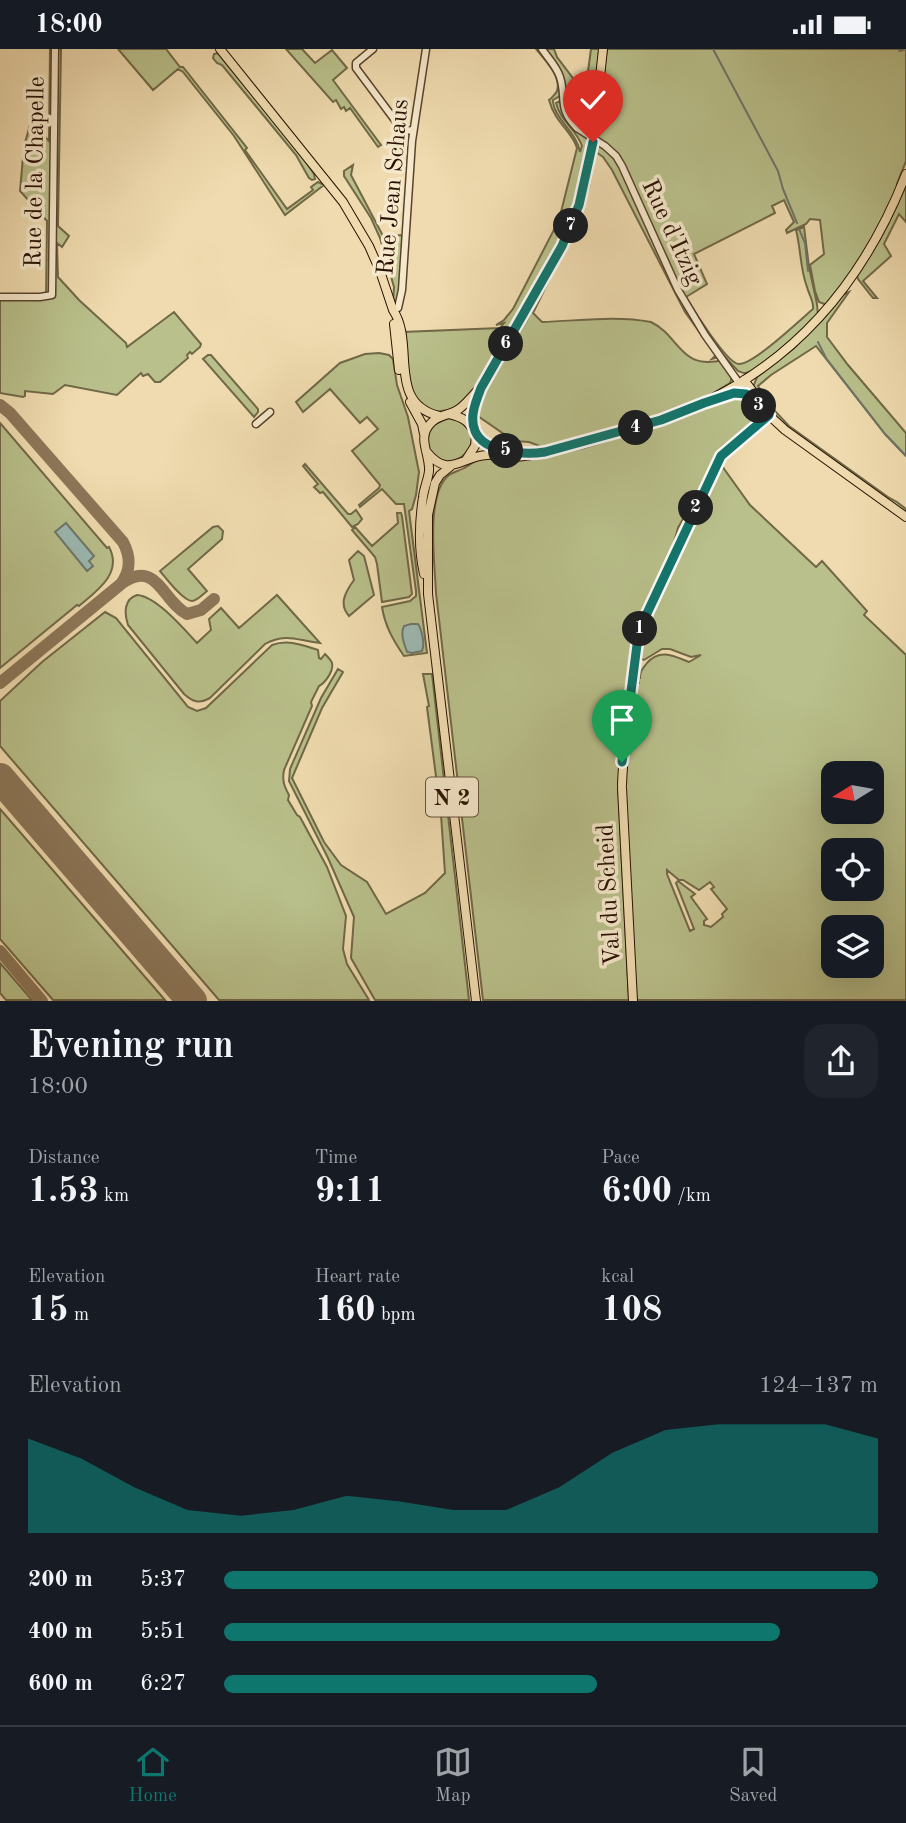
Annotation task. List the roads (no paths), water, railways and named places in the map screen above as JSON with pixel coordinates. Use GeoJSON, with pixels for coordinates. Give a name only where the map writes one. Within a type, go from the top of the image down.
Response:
{"type":"FeatureCollection","features":[{"type":"Feature","properties":{"kind":"main road"},"geometry":{"type":"LineString","coordinates":[[220,49],[343,202],[369,246],[402,335],[408,389]]}},
{"type":"Feature","properties":{"kind":"main road"},"geometry":{"type":"LineString","coordinates":[[393,310],[402,384],[422,423],[426,451],[443,465],[461,464],[475,446],[473,411],[481,388],[558,255],[579,205],[593,142],[603,49]]}},
{"type":"Feature","properties":{"kind":"main road"},"geometry":{"type":"LineString","coordinates":[[704,403],[752,375],[795,342],[825,312],[850,281],[880,233],[906,174]]}},
{"type":"Feature","properties":{"kind":"main road"},"geometry":{"type":"LineString","coordinates":[[396,351],[401,355],[404,380],[421,409],[439,416]]}},
{"type":"Feature","properties":{"kind":"main road"},"geometry":{"type":"LineString","coordinates":[[749,392],[752,375]]}},
{"type":"Feature","properties":{"kind":"main road"},"geometry":{"type":"LineString","coordinates":[[742,381],[769,415],[785,430],[906,517]]}},
{"type":"Feature","properties":{"kind":"main road"},"geometry":{"type":"LineString","coordinates":[[424,434],[428,425],[439,416],[457,411],[481,388]]}},
{"type":"Feature","properties":{"kind":"main road"},"geometry":{"type":"LineString","coordinates":[[466,460],[488,455],[513,457],[563,448],[661,420],[734,393],[749,392]]}},
{"type":"Feature","properties":{"kind":"main road"},"geometry":{"type":"LineString","coordinates":[[448,414],[461,417],[491,446],[527,455]]}},
{"type":"Feature","properties":{"kind":"main road","name":"Val du Scheid"},"geometry":{"type":"LineString","coordinates":[[633,1000],[622,762],[638,637],[721,456],[769,415]]}},
{"type":"Feature","properties":{"kind":"main road","name":"N 2"},"geometry":{"type":"LineString","coordinates":[[426,451],[429,474],[419,529],[422,567],[428,594],[476,1000]]}},
{"type":"Feature","properties":{"kind":"main road","name":"N 2"},"geometry":{"type":"LineString","coordinates":[[428,594],[428,515],[436,483],[440,475],[451,466]]}},
{"type":"Feature","properties":{"kind":"street","name":"Rue de la Chapelle"},"geometry":{"type":"LineString","coordinates":[[0,297],[52,295],[55,49]]}},
{"type":"Feature","properties":{"kind":"street"},"geometry":{"type":"LineString","coordinates":[[373,49],[356,63],[356,68],[403,131],[413,130]]}},
{"type":"Feature","properties":{"kind":"street","name":"Rue Jean Schaus"},"geometry":{"type":"LineString","coordinates":[[393,310],[398,308],[402,290],[413,130],[425,49]]}},
{"type":"Feature","properties":{"kind":"street","name":"Rue d'Itzig"},"geometry":{"type":"LineString","coordinates":[[542,49],[560,76],[564,110],[570,121],[616,156],[678,290],[705,335],[731,371],[742,381]]}},
{"type":"Feature","properties":{"kind":"street","name":"Rue d'Itzig"},"geometry":{"type":"LineString","coordinates":[[705,335],[742,381]]}},
{"type":"Feature","properties":{"kind":"street"},"geometry":{"type":"LineString","coordinates":[[730,389],[733,380],[731,371]]}},
{"type":"Feature","properties":{"kind":"street"},"geometry":{"type":"LineString","coordinates":[[256,424],[270,412]]}},
{"type":"Feature","properties":{"kind":"water"},"geometry":{"type":"Polygon","coordinates":[[[66,523],[94,556],[89,561],[93,566],[87,571],[55,532],[66,523]]]}},
{"type":"Feature","properties":{"kind":"water"},"geometry":{"type":"Polygon","coordinates":[[[418,624],[422,633],[422,651],[407,652],[402,632],[404,626],[418,624]]]}},
{"type":"Feature","properties":{"kind":"waterway"},"geometry":{"type":"LineString","coordinates":[[713,49],[778,171],[797,223]]}},
{"type":"Feature","properties":{"kind":"waterway"},"geometry":{"type":"LineString","coordinates":[[898,49],[906,49]]}},
{"type":"Feature","properties":{"kind":"waterway"},"geometry":{"type":"LineString","coordinates":[[799,229],[805,243],[808,271]]}},
{"type":"Feature","properties":{"kind":"waterway"},"geometry":{"type":"LineString","coordinates":[[818,342],[826,358],[885,434],[906,456]]}}]}
